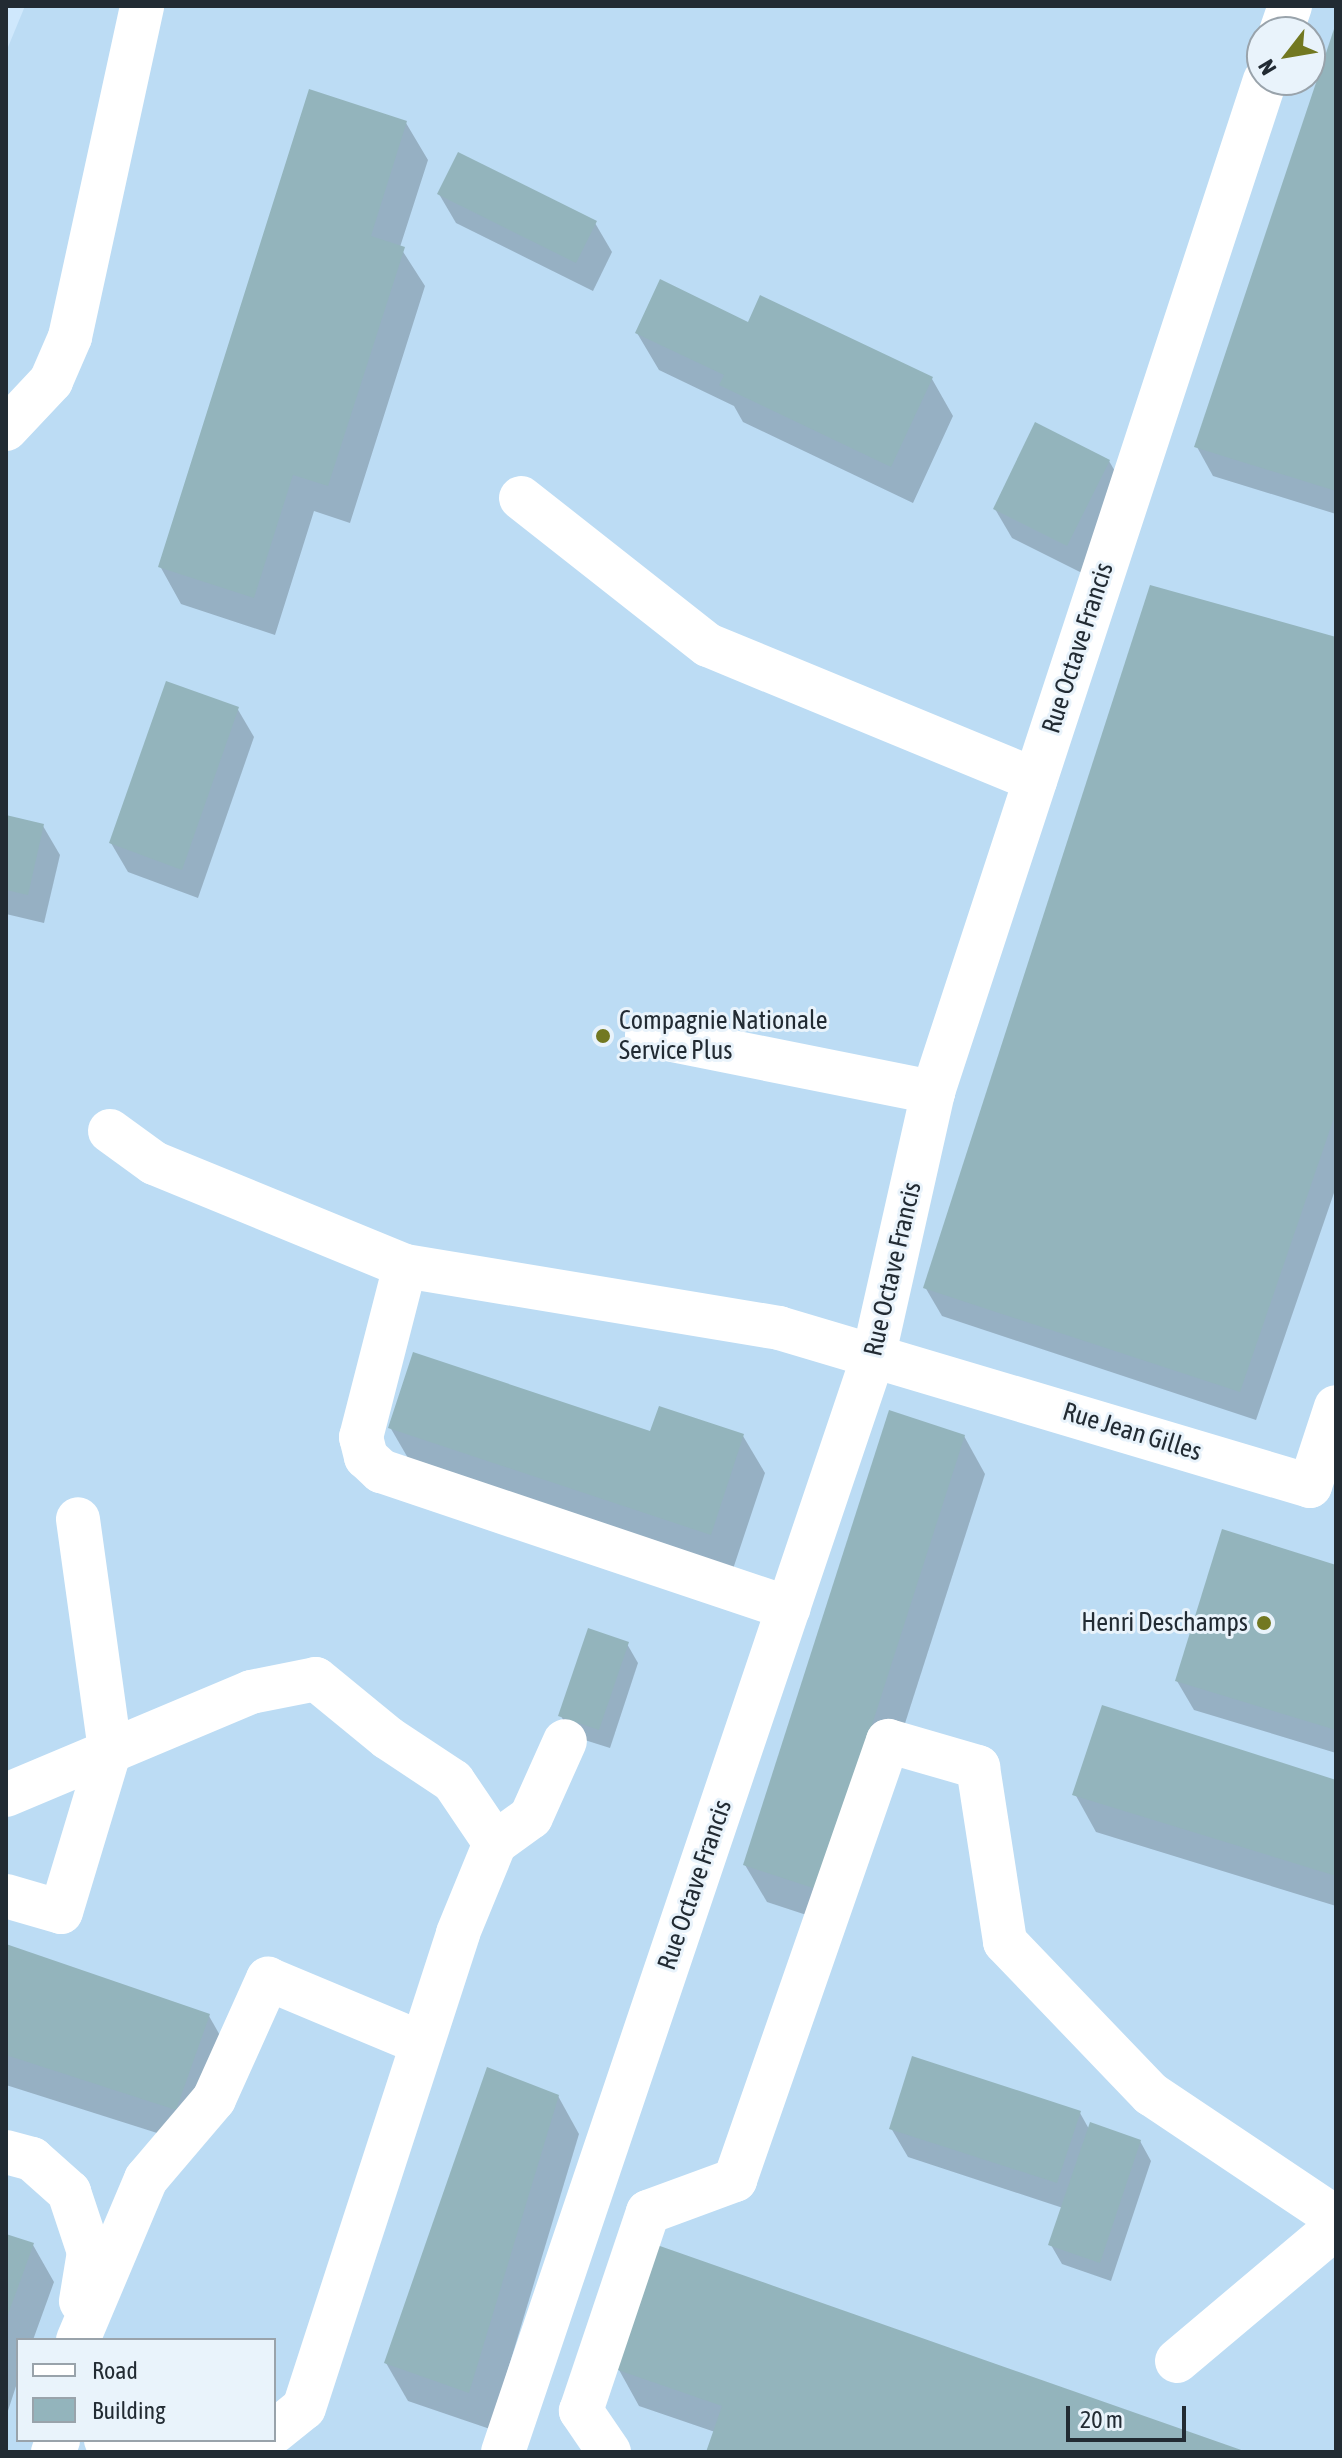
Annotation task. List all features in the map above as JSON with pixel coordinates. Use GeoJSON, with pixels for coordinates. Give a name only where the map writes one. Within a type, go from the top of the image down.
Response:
{"type":"FeatureCollection","features":[{"type":"Feature","properties":{"kind":"street"},"geometry":{"type":"LineString","coordinates":[[6,429],[51,381],[70,337],[142,6]]}},
{"type":"Feature","properties":{"kind":"street","name":"Rue Octave Francis"},"geometry":{"type":"LineString","coordinates":[[503,2452],[874,1354],[933,1092],[1260,96]]}},
{"type":"Feature","properties":{"kind":"street"},"geometry":{"type":"LineString","coordinates":[[521,498],[708,645],[1035,780]]}},
{"type":"Feature","properties":{"kind":"street"},"geometry":{"type":"LineString","coordinates":[[647,1035],[933,1092]]}},
{"type":"Feature","properties":{"kind":"street"},"geometry":{"type":"LineString","coordinates":[[110,1131],[154,1163],[405,1266],[779,1328],[874,1354]]}},
{"type":"Feature","properties":{"kind":"street"},"geometry":{"type":"LineString","coordinates":[[405,1266],[361,1437],[366,1457],[381,1471],[789,1608]]}},
{"type":"Feature","properties":{"kind":"street","name":"Rue Jean Gilles"},"geometry":{"type":"LineString","coordinates":[[874,1354],[1310,1486],[1336,1407]]}},
{"type":"Feature","properties":{"kind":"street"},"geometry":{"type":"LineString","coordinates":[[6,1896],[61,1912],[110,1750],[78,1519]]}},
{"type":"Feature","properties":{"kind":"street"},"geometry":{"type":"LineString","coordinates":[[6,1795],[251,1692],[316,1679],[388,1738],[453,1781],[495,1843]]}},
{"type":"Feature","properties":{"kind":"street"},"geometry":{"type":"LineString","coordinates":[[276,2430],[304,2408],[421,2043],[495,1843],[531,1817],[565,1741]]}},
{"type":"Feature","properties":{"kind":"street"},"geometry":{"type":"LineString","coordinates":[[609,2452],[581,2411],[648,2212],[735,2180],[888,1741],[978,1767],[1005,1942],[1151,2094],[1336,2218]]}},
{"type":"Feature","properties":{"kind":"street"},"geometry":{"type":"LineString","coordinates":[[78,2338],[146,2179],[214,2099],[268,1979],[421,2043]]}},
{"type":"Feature","properties":{"kind":"street"},"geometry":{"type":"LineString","coordinates":[[6,2152],[32,2159],[69,2192],[89,2252],[77,2338]]}},
{"type":"Feature","properties":{"kind":"street"},"geometry":{"type":"LineString","coordinates":[[1177,2361],[1336,2227]]}},
{"type":"Feature","properties":{"kind":"street"},"geometry":{"type":"LineString","coordinates":[[120,2442],[192,2452],[252,2442]]}},
{"type":"Feature","properties":{"kind":"shaded area"},"geometry":{"type":"Polygon","coordinates":[[[25,6],[1336,6],[1336,2452],[6,2452],[6,52],[25,6]]]}},
{"type":"Feature","properties":{"kind":"building"},"geometry":{"type":"Polygon","coordinates":[[[1336,26],[1336,491],[1194,447],[1312,96],[1326,96],[1326,53],[1336,26]]]}},
{"type":"Feature","properties":{"kind":"building"},"geometry":{"type":"Polygon","coordinates":[[[309,89],[407,121],[371,236],[405,247],[328,486],[293,475],[254,598],[158,567],[309,89]]]}},
{"type":"Feature","properties":{"kind":"building"},"geometry":{"type":"Polygon","coordinates":[[[458,152],[597,221],[576,263],[437,194],[458,152]]]}},
{"type":"Feature","properties":{"kind":"building"},"geometry":{"type":"Polygon","coordinates":[[[660,279],[748,322],[760,295],[933,377],[891,467],[719,385],[724,375],[635,333],[660,279]]]}},
{"type":"Feature","properties":{"kind":"building"},"geometry":{"type":"Polygon","coordinates":[[[1035,422],[1110,460],[1067,546],[993,509],[1035,422]]]}},
{"type":"Feature","properties":{"kind":"building"},"geometry":{"type":"Polygon","coordinates":[[[1150,585],[1336,637],[1336,1112],[1240,1392],[923,1288],[1150,585]]]}},
{"type":"Feature","properties":{"kind":"building"},"geometry":{"type":"Polygon","coordinates":[[[166,681],[239,707],[182,870],[109,843],[166,681]]]}},
{"type":"Feature","properties":{"kind":"building"},"geometry":{"type":"Polygon","coordinates":[[[6,815],[44,824],[28,895],[6,890],[6,815]]]}},
{"type":"Feature","properties":{"kind":"building"},"geometry":{"type":"Polygon","coordinates":[[[413,1352],[650,1431],[659,1406],[744,1434],[711,1535],[388,1428],[413,1352]]]}},
{"type":"Feature","properties":{"kind":"building"},"geometry":{"type":"Polygon","coordinates":[[[889,1410],[965,1435],[819,1890],[743,1865],[889,1410]]]}},
{"type":"Feature","properties":{"kind":"building","name":"Henri Deschamps"},"geometry":{"type":"Polygon","coordinates":[[[1222,1529],[1336,1565],[1336,1730],[1175,1681],[1222,1529]]]}},
{"type":"Feature","properties":{"kind":"building"},"geometry":{"type":"Polygon","coordinates":[[[588,1628],[629,1642],[599,1730],[558,1716],[588,1628]]]}},
{"type":"Feature","properties":{"kind":"building"},"geometry":{"type":"Polygon","coordinates":[[[1102,1705],[1336,1780],[1336,1876],[1072,1795],[1102,1705]]]}},
{"type":"Feature","properties":{"kind":"building"},"geometry":{"type":"Polygon","coordinates":[[[6,1944],[210,2014],[176,2110],[6,2055],[6,1944]]]}},
{"type":"Feature","properties":{"kind":"building"},"geometry":{"type":"Polygon","coordinates":[[[912,2056],[1081,2111],[1057,2183],[889,2129],[912,2056]]]}},
{"type":"Feature","properties":{"kind":"building"},"geometry":{"type":"Polygon","coordinates":[[[487,2067],[559,2095],[469,2393],[384,2363],[487,2067]]]}},
{"type":"Feature","properties":{"kind":"building"},"geometry":{"type":"Polygon","coordinates":[[[1090,2122],[1141,2140],[1100,2263],[1048,2245],[1090,2122]]]}},
{"type":"Feature","properties":{"kind":"building"},"geometry":{"type":"Polygon","coordinates":[[[6,2234],[34,2243],[6,2320],[6,2234]]]}},
{"type":"Feature","properties":{"kind":"building"},"geometry":{"type":"Polygon","coordinates":[[[657,2245],[1247,2452],[706,2452],[722,2406],[615,2369],[657,2245]]]}},
{"type":"Feature","properties":{"kind":"place","name":"Compagnie Nationale Service Plus"},"geometry":{"type":"Point","coordinates":[603,1036]}},
{"type":"Feature","properties":{"kind":"place","name":"Henri Deschamps"},"geometry":{"type":"Point","coordinates":[1264,1623]}}]}
